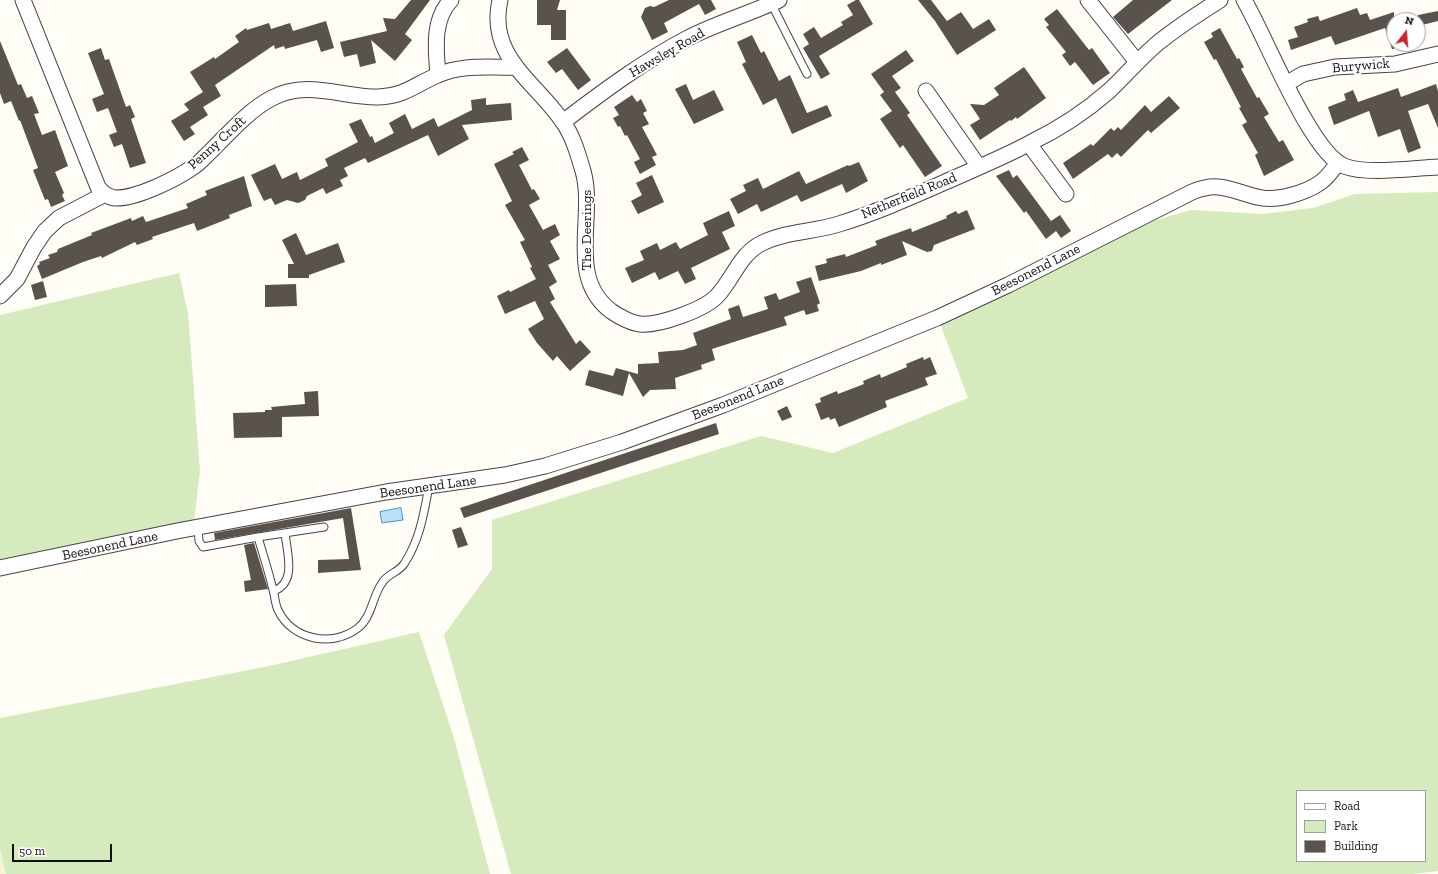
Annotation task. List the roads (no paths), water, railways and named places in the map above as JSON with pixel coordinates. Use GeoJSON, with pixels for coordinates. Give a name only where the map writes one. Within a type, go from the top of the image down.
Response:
{"type":"FeatureCollection","features":[{"type":"Feature","properties":{"kind":"street"},"geometry":{"type":"LineString","coordinates":[[0,296],[17,279],[34,247],[45,231],[59,218],[105,194],[98,187],[23,0]]}},
{"type":"Feature","properties":{"kind":"street"},"geometry":{"type":"LineString","coordinates":[[451,0],[439,22],[435,44],[438,75],[477,66],[515,67]]}},
{"type":"Feature","properties":{"kind":"street","name":"The Deerings"},"geometry":{"type":"LineString","coordinates":[[500,0],[498,27],[504,47],[515,67],[563,122],[577,152],[587,184],[587,277],[602,302],[612,312],[640,324],[684,315],[717,296],[744,257],[751,250],[779,236],[839,225]]}},
{"type":"Feature","properties":{"kind":"street"},"geometry":{"type":"LineString","coordinates":[[1088,0],[1137,62]]}},
{"type":"Feature","properties":{"kind":"street","name":"Netherfield Road"},"geometry":{"type":"LineString","coordinates":[[839,225],[908,198],[979,167],[1029,144],[1066,124],[1091,107],[1158,43],[1220,0]]}},
{"type":"Feature","properties":{"kind":"street"},"geometry":{"type":"LineString","coordinates":[[1244,0],[1286,84],[1325,152],[1345,167],[1364,170],[1438,167]]}},
{"type":"Feature","properties":{"kind":"street","name":"Hawsley Road"},"geometry":{"type":"LineString","coordinates":[[563,122],[607,89],[664,51],[715,26],[775,2]]}},
{"type":"Feature","properties":{"kind":"street","name":"Burywick"},"geometry":{"type":"LineString","coordinates":[[1286,84],[1303,74],[1329,68],[1395,64],[1438,54]]}},
{"type":"Feature","properties":{"kind":"street","name":"Penny Croft"},"geometry":{"type":"LineString","coordinates":[[105,194],[116,198],[128,196],[157,187],[194,167],[248,115],[273,97],[309,89],[360,96],[380,97],[397,95],[412,90],[438,75]]}},
{"type":"Feature","properties":{"kind":"street"},"geometry":{"type":"LineString","coordinates":[[926,91],[979,167]]}},
{"type":"Feature","properties":{"kind":"street"},"geometry":{"type":"LineString","coordinates":[[1029,144],[1066,194]]}},
{"type":"Feature","properties":{"kind":"street","name":"Beesonend Lane"},"geometry":{"type":"LineString","coordinates":[[0,568],[386,492],[505,475],[545,466],[622,442],[723,405],[937,318],[1008,285],[1192,192],[1215,186],[1230,187],[1258,197],[1269,198],[1284,196],[1314,186],[1323,181],[1338,163]]}},
{"type":"Feature","properties":{"kind":"lane"},"geometry":{"type":"LineString","coordinates":[[775,2],[807,74]]}},
{"type":"Feature","properties":{"kind":"lane"},"geometry":{"type":"LineString","coordinates":[[258,537],[274,591],[277,608],[281,616],[286,622],[306,636],[321,640],[334,638],[358,628],[369,614],[381,584],[387,576],[403,565],[414,545],[422,523],[429,486]]}},
{"type":"Feature","properties":{"kind":"lane"},"geometry":{"type":"LineString","coordinates":[[198,528],[199,541],[203,547],[324,527]]}},
{"type":"Feature","properties":{"kind":"lane"},"geometry":{"type":"LineString","coordinates":[[274,591],[286,583],[289,575],[285,533]]}},
{"type":"Feature","properties":{"kind":"water"},"geometry":{"type":"Polygon","coordinates":[[[401,508],[403,520],[382,523],[380,512],[401,508]]]}}]}
